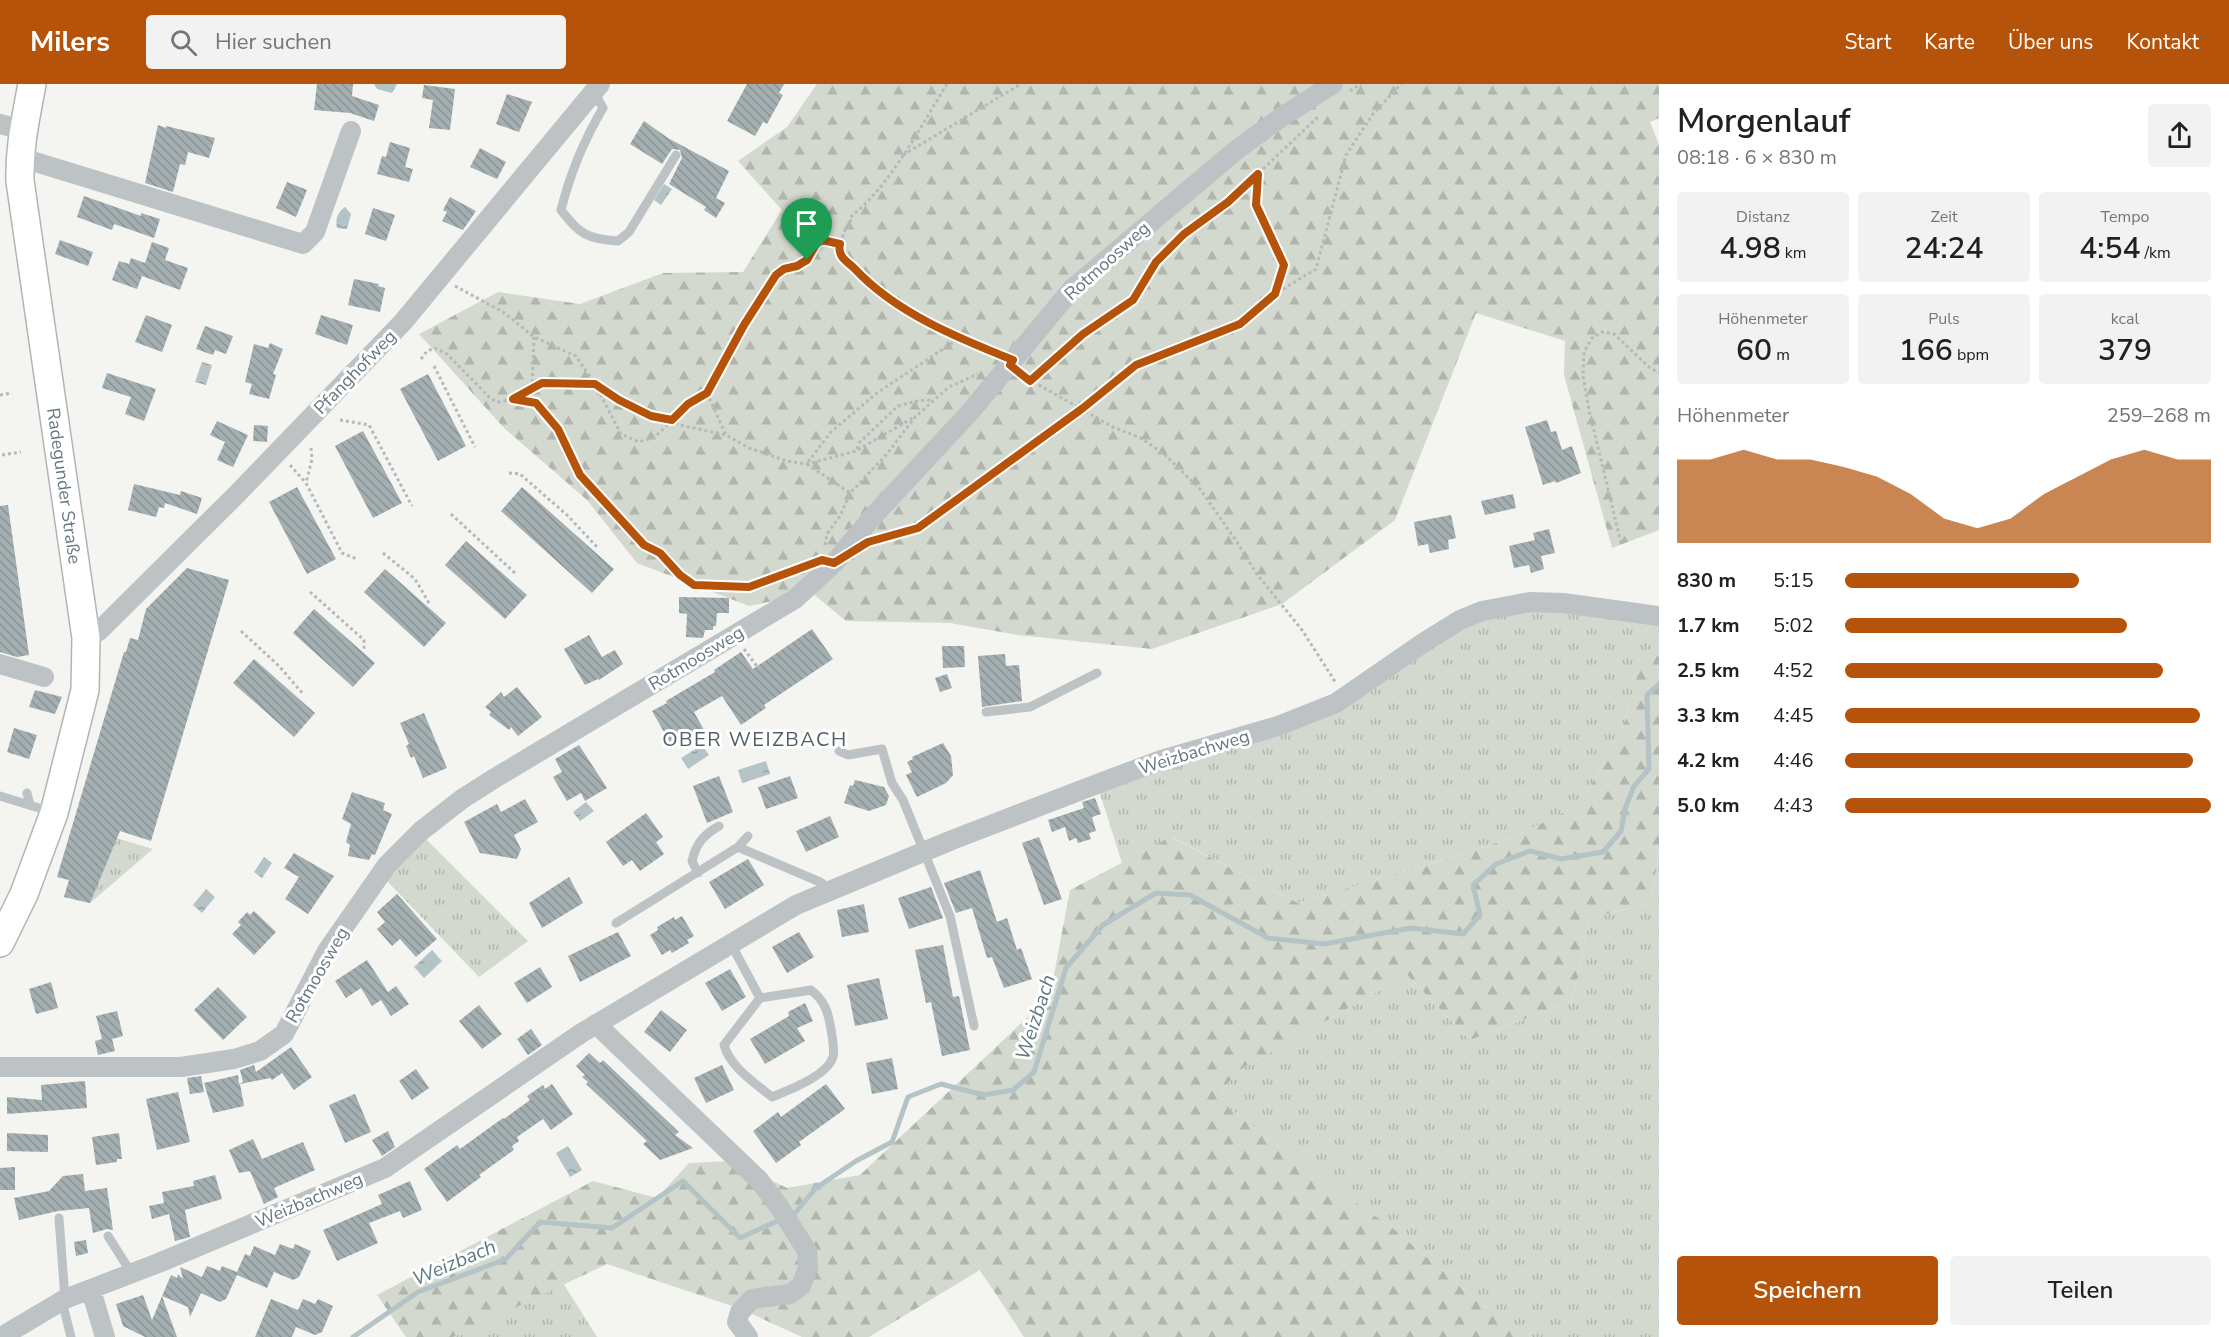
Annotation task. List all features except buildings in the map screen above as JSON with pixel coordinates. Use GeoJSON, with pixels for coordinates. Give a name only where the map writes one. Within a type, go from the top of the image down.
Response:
{"type":"FeatureCollection","features":[{"type":"Feature","properties":{"kind":"main road","name":"Radegunder Straße"},"geometry":{"type":"LineString","coordinates":[[0,943],[24,894],[42,809],[85,690],[86,638],[31,261],[19,157],[11,127],[32,84]]}},
{"type":"Feature","properties":{"kind":"street","name":"Pfanghofweg"},"geometry":{"type":"LineString","coordinates":[[86,638],[99,630],[237,494],[403,322],[597,88]]}},
{"type":"Feature","properties":{"kind":"street","name":"Rotmoosweg"},"geometry":{"type":"LineString","coordinates":[[0,1067],[181,1067],[234,1059],[260,1051],[284,1034],[327,951],[387,866],[421,831],[462,799],[495,778],[795,599],[971,411],[1071,290],[1235,151],[1283,116],[1339,89]]}},
{"type":"Feature","properties":{"kind":"street"},"geometry":{"type":"LineString","coordinates":[[19,157],[303,244],[315,232],[351,131]]}},
{"type":"Feature","properties":{"kind":"street","name":"Weizbachweg"},"geometry":{"type":"LineString","coordinates":[[1,1337],[64,1300],[132,1274],[385,1168],[596,1024],[796,906],[832,890],[925,851],[1161,760],[1278,726],[1345,698],[1423,643],[1460,620],[1482,611],[1530,602],[1563,603],[1659,616]]}},
{"type":"Feature","properties":{"kind":"street"},"geometry":{"type":"LineString","coordinates":[[0,664],[44,677]]}},
{"type":"Feature","properties":{"kind":"street"},"geometry":{"type":"LineString","coordinates":[[596,1024],[759,1180],[807,1251],[808,1268],[801,1286],[790,1294],[752,1299],[740,1312],[738,1322],[748,1337]]}},
{"type":"Feature","properties":{"kind":"street"},"geometry":{"type":"LineString","coordinates":[[91,1290],[105,1337]]}},
{"type":"Feature","properties":{"kind":"lane"},"geometry":{"type":"LineString","coordinates":[[597,88],[603,108],[569,178],[561,210],[575,229],[599,240],[618,241],[629,232],[676,155]]}},
{"type":"Feature","properties":{"kind":"lane"},"geometry":{"type":"LineString","coordinates":[[986,712],[1030,707],[1097,673]]}},
{"type":"Feature","properties":{"kind":"lane"},"geometry":{"type":"LineString","coordinates":[[839,751],[849,755],[882,749],[892,783],[903,800],[950,916],[974,1026]]}},
{"type":"Feature","properties":{"kind":"lane"},"geometry":{"type":"LineString","coordinates":[[27,793],[42,809]]}},
{"type":"Feature","properties":{"kind":"lane"},"geometry":{"type":"LineString","coordinates":[[0,795],[42,809]]}},
{"type":"Feature","properties":{"kind":"lane"},"geometry":{"type":"LineString","coordinates":[[698,873],[692,861],[695,847],[708,832],[719,826]]}},
{"type":"Feature","properties":{"kind":"lane"},"geometry":{"type":"LineString","coordinates":[[616,923],[738,847],[748,836]]}},
{"type":"Feature","properties":{"kind":"lane"},"geometry":{"type":"LineString","coordinates":[[738,847],[820,882],[832,890]]}},
{"type":"Feature","properties":{"kind":"lane"},"geometry":{"type":"LineString","coordinates":[[731,944],[760,998]]}},
{"type":"Feature","properties":{"kind":"lane"},"geometry":{"type":"LineString","coordinates":[[811,990],[821,997],[828,1012],[832,1043],[833,1057],[825,1070],[772,1097],[727,1055],[724,1045],[760,998],[811,990]]}},
{"type":"Feature","properties":{"kind":"lane"},"geometry":{"type":"LineString","coordinates":[[59,1218],[64,1300],[71,1337]]}},
{"type":"Feature","properties":{"kind":"lane"},"geometry":{"type":"LineString","coordinates":[[108,1236],[132,1274]]}},
{"type":"Feature","properties":{"kind":"path"},"geometry":{"type":"LineString","coordinates":[[947,84],[902,156],[865,205],[850,217],[851,225],[845,231],[838,247],[841,258],[865,281],[905,310],[961,337],[1030,381],[1083,408],[1113,427],[1141,438],[1165,455],[1200,489],[1256,573],[1302,630],[1345,698]]}},
{"type":"Feature","properties":{"kind":"path"},"geometry":{"type":"LineString","coordinates":[[902,156],[1021,84]]}},
{"type":"Feature","properties":{"kind":"path"},"geometry":{"type":"LineString","coordinates":[[1339,89],[1361,84]]}},
{"type":"Feature","properties":{"kind":"path"},"geometry":{"type":"LineString","coordinates":[[878,539],[918,528],[1083,408],[1136,365],[1240,324],[1275,294],[1316,269],[1346,155],[1373,114],[1401,84]]}},
{"type":"Feature","properties":{"kind":"path"},"geometry":{"type":"LineString","coordinates":[[1030,381],[1083,334],[1133,300],[1156,262],[1184,234],[1228,202],[1323,113]]}},
{"type":"Feature","properties":{"kind":"path"},"geometry":{"type":"LineString","coordinates":[[1258,174],[1256,205],[1284,265],[1275,294]]}},
{"type":"Feature","properties":{"kind":"path"},"geometry":{"type":"LineString","coordinates":[[440,278],[503,312],[534,337],[576,356],[595,384],[621,434],[639,442],[655,437],[688,404],[707,393],[744,325],[776,275],[784,269],[797,266],[807,260],[816,244],[822,240],[840,244]]}},
{"type":"Feature","properties":{"kind":"path"},"geometry":{"type":"LineString","coordinates":[[1621,543],[1589,410],[1583,376],[1584,352],[1592,338],[1602,332],[1614,334],[1648,367],[1659,373]]}},
{"type":"Feature","properties":{"kind":"path"},"geometry":{"type":"LineString","coordinates":[[534,337],[532,387],[536,403],[558,429],[580,475],[644,545],[660,553],[680,575],[694,585],[749,587],[828,562],[827,534],[840,516],[850,493],[886,455],[916,417],[949,387],[978,374],[1008,367]]}},
{"type":"Feature","properties":{"kind":"path"},"geometry":{"type":"LineString","coordinates":[[807,464],[831,432],[877,393],[961,337]]}},
{"type":"Feature","properties":{"kind":"path"},"geometry":{"type":"LineString","coordinates":[[421,359],[427,351],[435,348],[447,354],[491,399],[499,402],[513,399],[542,383],[595,384],[619,400],[651,416],[726,435],[749,448],[787,461],[807,464],[856,451],[916,417]]}},
{"type":"Feature","properties":{"kind":"path"},"geometry":{"type":"LineString","coordinates":[[434,366],[475,447]]}},
{"type":"Feature","properties":{"kind":"path"},"geometry":{"type":"LineString","coordinates":[[0,394],[12,393]]}},
{"type":"Feature","properties":{"kind":"path"},"geometry":{"type":"LineString","coordinates":[[707,393],[726,435]]}},
{"type":"Feature","properties":{"kind":"path"},"geometry":{"type":"LineString","coordinates":[[513,399],[536,403]]}},
{"type":"Feature","properties":{"kind":"path"},"geometry":{"type":"LineString","coordinates":[[856,451],[859,443],[898,406],[917,401],[934,400]]}},
{"type":"Feature","properties":{"kind":"path"},"geometry":{"type":"LineString","coordinates":[[340,420],[369,424],[412,506]]}},
{"type":"Feature","properties":{"kind":"path"},"geometry":{"type":"LineString","coordinates":[[306,483],[312,459],[311,448]]}},
{"type":"Feature","properties":{"kind":"path"},"geometry":{"type":"LineString","coordinates":[[2,455],[21,452]]}},
{"type":"Feature","properties":{"kind":"path"},"geometry":{"type":"LineString","coordinates":[[807,464],[850,493]]}},
{"type":"Feature","properties":{"kind":"path"},"geometry":{"type":"LineString","coordinates":[[291,465],[306,483],[342,553],[357,560]]}},
{"type":"Feature","properties":{"kind":"path"},"geometry":{"type":"LineString","coordinates":[[509,473],[520,474],[567,515],[597,548]]}},
{"type":"Feature","properties":{"kind":"path"},"geometry":{"type":"LineString","coordinates":[[451,514],[516,574]]}},
{"type":"Feature","properties":{"kind":"path"},"geometry":{"type":"LineString","coordinates":[[383,554],[416,579],[429,603]]}},
{"type":"Feature","properties":{"kind":"path"},"geometry":{"type":"LineString","coordinates":[[310,592],[364,640],[364,648]]}},
{"type":"Feature","properties":{"kind":"path"},"geometry":{"type":"LineString","coordinates":[[241,632],[279,666],[304,695]]}},
{"type":"Feature","properties":{"kind":"path"},"geometry":{"type":"LineString","coordinates":[[735,635],[759,669]]}},
{"type":"Feature","properties":{"kind":"green space"},"geometry":{"type":"Polygon","coordinates":[[[817,84],[1659,84],[1659,118],[1650,122],[1659,145],[1659,530],[1612,548],[1564,375],[1565,341],[1476,313],[1395,520],[1282,604],[1152,649],[1018,635],[950,623],[846,621],[812,593],[749,606],[637,563],[587,500],[505,429],[419,334],[498,292],[580,304],[663,273],[743,272],[782,210],[738,161],[787,127],[817,84]]]}},
{"type":"Feature","properties":{"kind":"green space"},"geometry":{"type":"Polygon","coordinates":[[[1500,606],[1659,616],[1659,647],[1640,659],[1626,719],[1581,804],[1515,836],[1471,852],[1298,903],[1172,837],[1122,863],[1097,784],[1278,726],[1500,606]]]}},
{"type":"Feature","properties":{"kind":"green space"},"geometry":{"type":"Polygon","coordinates":[[[1659,647],[1659,851],[1651,903],[1590,918],[1572,1001],[1470,1040],[1407,975],[1243,1068],[1222,1089],[1229,1108],[1303,1165],[1395,1230],[1475,1299],[1532,1337],[1024,1337],[980,1270],[869,1337],[802,1337],[741,1309],[607,1264],[453,1337],[406,1337],[377,1295],[593,1181],[657,1198],[689,1163],[731,1161],[787,1188],[860,1175],[1050,996],[1070,890],[1171,837],[1298,903],[1471,852],[1515,836],[1581,804],[1626,719],[1640,658],[1659,647]]]}},
{"type":"Feature","properties":{"kind":"green space"},"geometry":{"type":"Polygon","coordinates":[[[73,825],[153,849],[90,903],[64,897],[69,880],[58,877],[73,825]]]}},
{"type":"Feature","properties":{"kind":"green space"},"geometry":{"type":"Polygon","coordinates":[[[424,837],[528,941],[479,977],[386,880],[424,837]]]}},
{"type":"Feature","properties":{"kind":"green space"},"geometry":{"type":"Polygon","coordinates":[[[1659,851],[1659,1337],[1532,1337],[1475,1299],[1395,1230],[1303,1165],[1229,1108],[1222,1089],[1243,1068],[1407,975],[1470,1040],[1572,1001],[1590,918],[1651,903],[1659,851]]]}},
{"type":"Feature","properties":{"kind":"green space"},"geometry":{"type":"Polygon","coordinates":[[[563,1283],[597,1337],[453,1337],[563,1283]]]}},
{"type":"Feature","properties":{"kind":"water"},"geometry":{"type":"Polygon","coordinates":[[[374,84],[397,84],[392,93],[377,89],[374,84]]]}},
{"type":"Feature","properties":{"kind":"water"},"geometry":{"type":"Polygon","coordinates":[[[664,184],[672,189],[661,205],[654,200],[664,184]]]}},
{"type":"Feature","properties":{"kind":"water"},"geometry":{"type":"Polygon","coordinates":[[[345,207],[351,214],[347,229],[337,228],[338,216],[345,207]]]}},
{"type":"Feature","properties":{"kind":"water"},"geometry":{"type":"Polygon","coordinates":[[[202,362],[212,365],[206,385],[195,382],[202,362]]]}},
{"type":"Feature","properties":{"kind":"water"},"geometry":{"type":"Polygon","coordinates":[[[702,745],[709,755],[688,769],[681,758],[702,745]]]}},
{"type":"Feature","properties":{"kind":"water"},"geometry":{"type":"Polygon","coordinates":[[[766,761],[770,774],[742,783],[738,770],[766,761]]]}},
{"type":"Feature","properties":{"kind":"water"},"geometry":{"type":"Polygon","coordinates":[[[586,802],[594,811],[580,821],[573,812],[586,802]]]}},
{"type":"Feature","properties":{"kind":"water"},"geometry":{"type":"Polygon","coordinates":[[[264,857],[272,863],[262,878],[254,872],[264,857]]]}},
{"type":"Feature","properties":{"kind":"water"},"geometry":{"type":"Polygon","coordinates":[[[206,889],[215,897],[202,913],[193,905],[206,889]]]}},
{"type":"Feature","properties":{"kind":"water"},"geometry":{"type":"Polygon","coordinates":[[[432,950],[442,961],[424,978],[414,967],[432,950]]]}},
{"type":"Feature","properties":{"kind":"water"},"geometry":{"type":"Polygon","coordinates":[[[568,1146],[582,1170],[570,1177],[556,1153],[568,1146]]]}},
{"type":"Feature","properties":{"kind":"waterway","name":"Weizbach"},"geometry":{"type":"LineString","coordinates":[[353,1337],[418,1292],[506,1259],[540,1222],[612,1228],[683,1181],[740,1238],[795,1213],[816,1188],[856,1161],[892,1142],[908,1097],[941,1084],[984,1095],[1013,1090],[1034,1072],[1066,968],[1103,925],[1156,893],[1190,895],[1268,938],[1324,944],[1411,928],[1463,934],[1480,915],[1473,885],[1496,864],[1530,851],[1561,859],[1603,852],[1621,831],[1625,809],[1634,786],[1649,769],[1647,695],[1659,684]]}},
{"type":"Feature","properties":{"kind":"district","name":"OBER WEIZBACH"},"geometry":{"type":"Point","coordinates":[755,739]}},
{"type":"Feature","properties":{"kind":"route"},"geometry":{"type":"LineString","coordinates":[[1258,174],[1256,205],[1284,265],[1275,294],[1240,324],[1136,365],[1083,408],[918,528],[868,542],[834,563],[822,560],[749,587],[694,585],[680,575],[660,553],[644,545],[580,475],[558,429],[536,403],[513,399],[542,383],[595,384],[619,400],[651,416],[672,420],[688,404],[707,393],[744,325],[776,275],[784,269],[797,266],[807,260],[816,244],[822,240],[840,244],[838,247],[841,258],[865,281],[905,310],[1013,360],[1010,365],[1030,381],[1083,334],[1133,300],[1156,262],[1184,234],[1228,202],[1258,174]]}}]}
